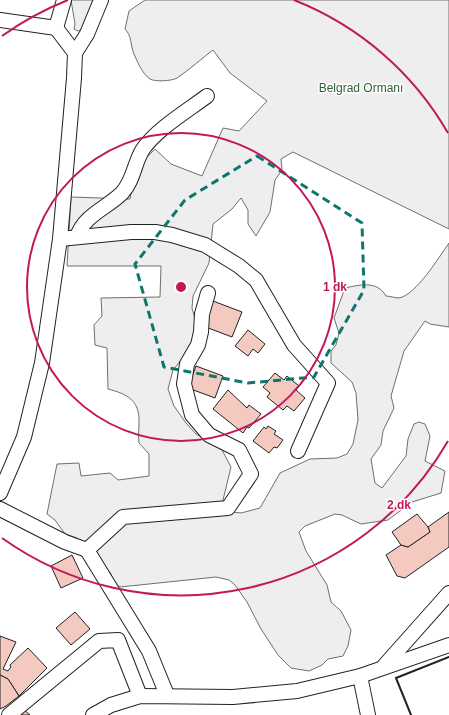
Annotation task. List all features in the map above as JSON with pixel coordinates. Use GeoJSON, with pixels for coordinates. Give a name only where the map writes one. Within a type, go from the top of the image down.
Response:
{"type":"FeatureCollection","features":[{"type":"Feature","properties":{"kind":"street"},"geometry":{"type":"LineString","coordinates":[[56,28],[64,0]]}},
{"type":"Feature","properties":{"kind":"street"},"geometry":{"type":"LineString","coordinates":[[0,493],[24,437],[42,363],[60,240],[75,53],[87,34],[101,0]]}},
{"type":"Feature","properties":{"kind":"street"},"geometry":{"type":"LineString","coordinates":[[0,20],[56,28],[75,53]]}},
{"type":"Feature","properties":{"kind":"street"},"geometry":{"type":"LineString","coordinates":[[77,237],[86,221],[126,188],[132,178],[138,158],[147,144],[207,96]]}},
{"type":"Feature","properties":{"kind":"street"},"geometry":{"type":"LineString","coordinates":[[60,240],[131,232],[172,235],[205,245],[248,272],[264,292],[294,345],[328,383],[298,451]]}},
{"type":"Feature","properties":{"kind":"street"},"geometry":{"type":"LineString","coordinates":[[87,550],[123,517],[228,508],[251,474],[239,450],[209,436],[192,415],[184,384],[187,364],[198,345],[201,332],[202,314],[208,293]]}},
{"type":"Feature","properties":{"kind":"street"},"geometry":{"type":"LineString","coordinates":[[0,509],[65,542],[87,550],[149,651],[167,695]]}},
{"type":"Feature","properties":{"kind":"street"},"geometry":{"type":"LineString","coordinates":[[382,667],[447,600]]}},
{"type":"Feature","properties":{"kind":"street"},"geometry":{"type":"LineString","coordinates":[[8,715],[99,641],[118,640],[140,696]]}},
{"type":"Feature","properties":{"kind":"street"},"geometry":{"type":"LineString","coordinates":[[94,715],[111,705],[140,696],[233,696],[297,691],[360,676],[382,667],[449,645]]}},
{"type":"Feature","properties":{"kind":"street"},"geometry":{"type":"LineString","coordinates":[[360,676],[368,715]]}},
{"type":"Feature","properties":{"kind":"highlighted area"},"geometry":{"type":"Polygon","coordinates":[[[257,156],[362,223],[364,290],[314,377],[248,383],[164,367],[135,264],[185,200],[257,156]]]}},
{"type":"Feature","properties":{"kind":"green space"},"geometry":{"type":"Polygon","coordinates":[[[71,0],[96,0],[83,29],[78,31],[74,29],[75,24],[71,0]]]}},
{"type":"Feature","properties":{"kind":"green space","name":"Belgrad Ormanı"},"geometry":{"type":"Polygon","coordinates":[[[145,0],[449,0],[449,229],[293,152],[281,159],[282,170],[275,180],[270,212],[256,236],[248,224],[248,210],[241,198],[232,209],[213,224],[209,263],[193,296],[192,308],[198,330],[187,353],[173,370],[168,389],[174,406],[186,423],[196,434],[221,448],[231,467],[223,500],[224,511],[241,513],[260,508],[280,473],[310,459],[337,458],[347,454],[353,444],[358,420],[356,393],[352,382],[331,363],[331,351],[336,345],[339,333],[334,318],[345,288],[367,285],[378,288],[386,296],[399,298],[406,295],[413,290],[427,275],[449,243],[449,327],[430,324],[425,321],[404,351],[391,396],[394,408],[383,431],[381,445],[371,459],[375,483],[382,488],[406,456],[408,439],[414,424],[419,422],[425,424],[430,436],[425,461],[445,471],[441,493],[412,502],[388,520],[361,524],[342,515],[335,514],[305,526],[299,532],[306,551],[327,585],[331,602],[341,611],[351,630],[348,646],[343,656],[328,659],[322,665],[309,671],[291,668],[278,655],[261,629],[247,602],[235,585],[229,580],[216,577],[120,587],[113,582],[111,574],[86,545],[77,538],[65,534],[55,520],[47,514],[57,464],[79,463],[81,476],[110,473],[118,480],[149,476],[149,454],[139,443],[139,415],[135,403],[121,393],[108,389],[107,348],[95,345],[94,325],[102,316],[101,298],[160,297],[161,266],[67,266],[71,197],[130,199],[135,169],[155,149],[171,164],[202,176],[223,128],[239,131],[267,101],[230,73],[213,50],[175,79],[156,81],[147,77],[137,60],[129,34],[125,29],[129,11],[145,0]]]}},
{"type":"Feature","properties":{"kind":"building"},"geometry":{"type":"Polygon","coordinates":[[[213,301],[242,312],[232,337],[203,326],[213,301]]]}},
{"type":"Feature","properties":{"kind":"building"},"geometry":{"type":"Polygon","coordinates":[[[248,330],[265,344],[258,353],[253,349],[248,356],[235,346],[248,330]]]}},
{"type":"Feature","properties":{"kind":"building"},"geometry":{"type":"Polygon","coordinates":[[[196,366],[223,376],[215,398],[188,388],[196,366]]]}},
{"type":"Feature","properties":{"kind":"building"},"geometry":{"type":"Polygon","coordinates":[[[275,373],[284,380],[287,376],[299,386],[296,390],[305,398],[294,411],[287,406],[283,410],[267,397],[270,393],[263,387],[275,373]]]}},
{"type":"Feature","properties":{"kind":"building"},"geometry":{"type":"Polygon","coordinates":[[[228,390],[247,408],[249,405],[261,414],[249,428],[247,427],[243,433],[213,409],[228,390]]]}},
{"type":"Feature","properties":{"kind":"building"},"geometry":{"type":"Polygon","coordinates":[[[268,426],[276,431],[274,434],[283,440],[277,448],[274,447],[269,453],[253,441],[264,427],[266,429],[268,426]]]}},
{"type":"Feature","properties":{"kind":"building"},"geometry":{"type":"Polygon","coordinates":[[[449,512],[449,547],[405,578],[397,576],[386,555],[401,545],[408,547],[430,532],[428,527],[449,512]]]}},
{"type":"Feature","properties":{"kind":"building"},"geometry":{"type":"Polygon","coordinates":[[[417,514],[428,527],[430,532],[408,547],[401,545],[392,532],[417,514]]]}},
{"type":"Feature","properties":{"kind":"building"},"geometry":{"type":"Polygon","coordinates":[[[72,555],[83,578],[61,588],[51,566],[72,555]]]}},
{"type":"Feature","properties":{"kind":"building"},"geometry":{"type":"Polygon","coordinates":[[[75,612],[90,629],[71,645],[56,628],[75,612]]]}},
{"type":"Feature","properties":{"kind":"building"},"geometry":{"type":"Polygon","coordinates":[[[0,636],[16,642],[3,669],[8,671],[11,667],[10,665],[28,648],[47,668],[19,696],[8,679],[0,675],[0,636]]]}},
{"type":"Feature","properties":{"kind":"building"},"geometry":{"type":"Polygon","coordinates":[[[0,675],[8,679],[19,696],[0,709],[0,675]]]}},
{"type":"Feature","properties":{"kind":"building"},"geometry":{"type":"Polygon","coordinates":[[[22,708],[30,715],[16,715],[22,708]]]}},
{"type":"Feature","properties":{"kind":"wall"},"geometry":{"type":"LineString","coordinates":[[411,715],[396,678],[449,657]]}}]}
